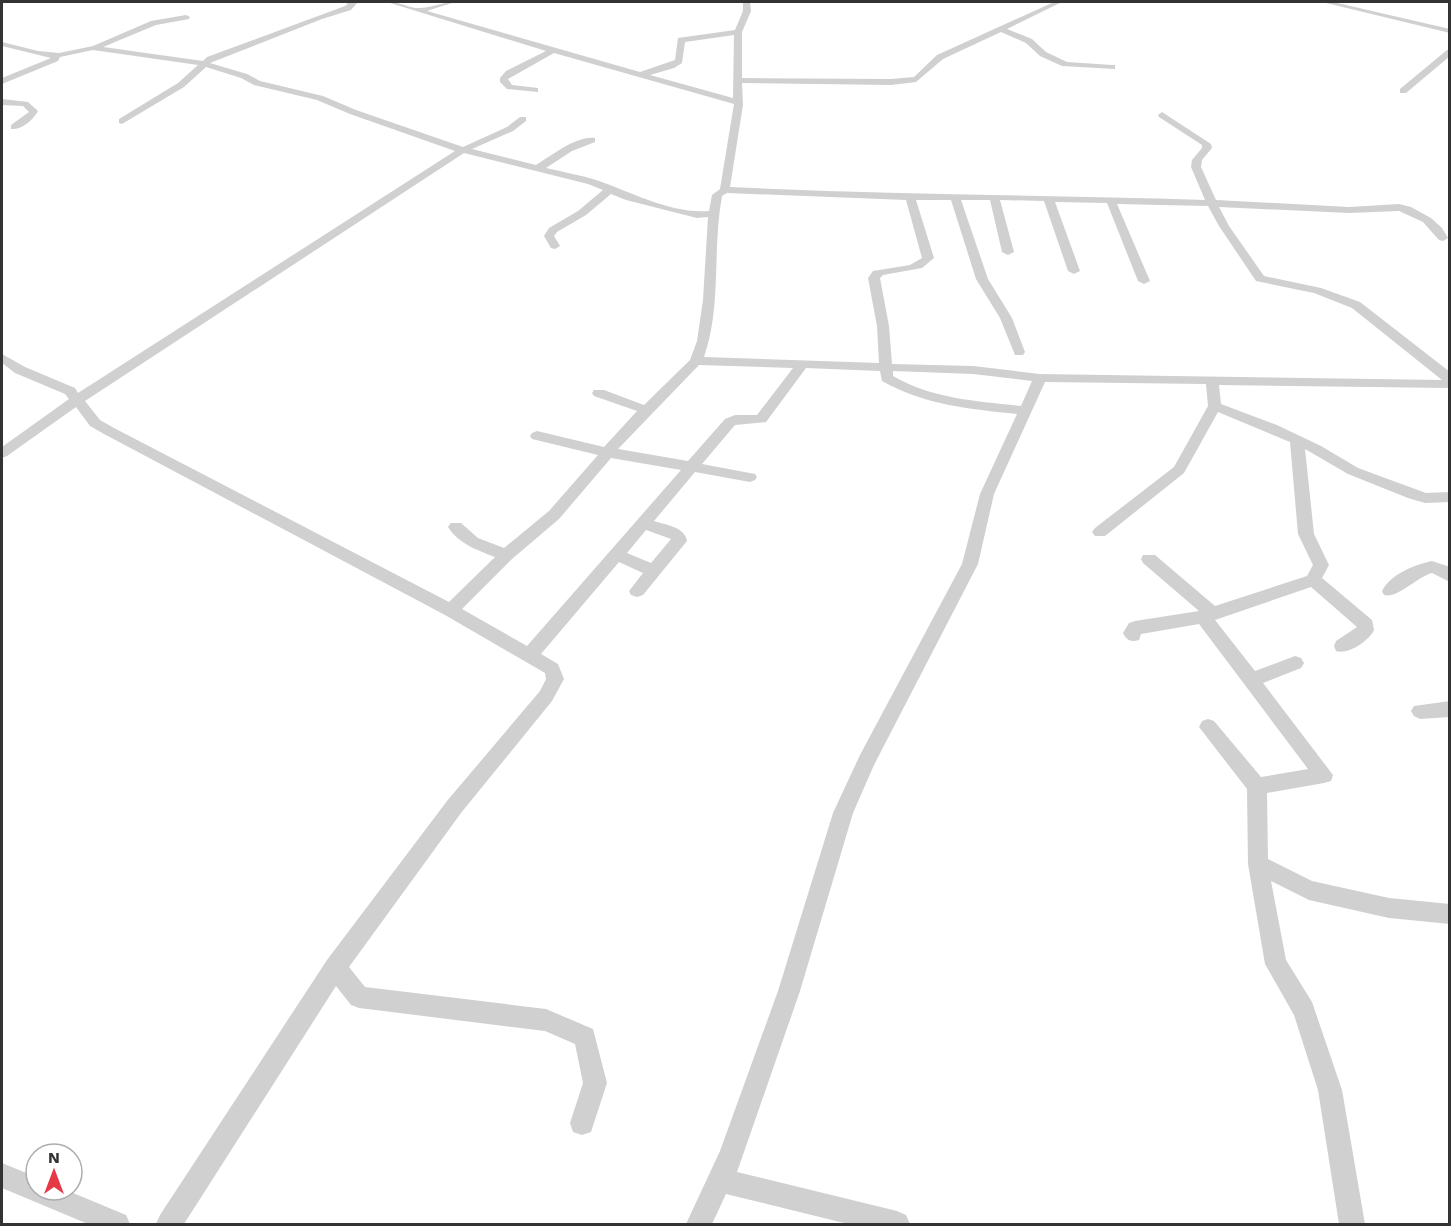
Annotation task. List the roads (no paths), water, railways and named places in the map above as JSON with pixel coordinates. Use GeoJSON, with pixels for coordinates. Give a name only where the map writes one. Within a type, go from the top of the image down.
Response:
{"type":"FeatureCollection","features":[{"type":"Feature","properties":{"kind":"street"},"geometry":{"type":"LineString","coordinates":[[122,121],[181,86],[193,76],[202,63],[286,32],[311,19],[348,8],[353,3],[347,2]]}},
{"type":"Feature","properties":{"kind":"street"},"geometry":{"type":"LineString","coordinates":[[391,2],[737,102]]}},
{"type":"Feature","properties":{"kind":"street"},"geometry":{"type":"LineString","coordinates":[[420,11],[452,2]]}},
{"type":"Feature","properties":{"kind":"street"},"geometry":{"type":"LineString","coordinates":[[725,190],[739,111],[737,102],[738,32],[747,11],[747,2]]}},
{"type":"Feature","properties":{"kind":"street"},"geometry":{"type":"LineString","coordinates":[[1031,2],[1049,6]]}},
{"type":"Feature","properties":{"kind":"street"},"geometry":{"type":"LineString","coordinates":[[738,80],[906,81],[919,77],[935,61],[947,54],[1003,30],[1059,2]]}},
{"type":"Feature","properties":{"kind":"street"},"geometry":{"type":"LineString","coordinates":[[1326,2],[1449,31]]}},
{"type":"Feature","properties":{"kind":"street"},"geometry":{"type":"LineString","coordinates":[[93,48],[154,23],[186,16]]}},
{"type":"Feature","properties":{"kind":"street"},"geometry":{"type":"LineString","coordinates":[[1003,30],[1029,41],[1043,54],[1065,64],[1112,67]]}},
{"type":"Feature","properties":{"kind":"street"},"geometry":{"type":"LineString","coordinates":[[642,74],[671,66],[679,61],[681,40],[738,32]]}},
{"type":"Feature","properties":{"kind":"street"},"geometry":{"type":"LineString","coordinates":[[2,44],[42,54],[57,55],[81,48],[93,48],[202,63],[244,76],[257,83],[320,98],[352,112],[463,150],[592,182],[630,198],[697,215],[712,214]]}},
{"type":"Feature","properties":{"kind":"street"},"geometry":{"type":"LineString","coordinates":[[535,90],[510,87],[504,82],[504,78],[509,73],[554,50]]}},
{"type":"Feature","properties":{"kind":"street"},"geometry":{"type":"LineString","coordinates":[[1403,91],[1449,52]]}},
{"type":"Feature","properties":{"kind":"street"},"geometry":{"type":"LineString","coordinates":[[2,81],[55,59],[57,55]]}},
{"type":"Feature","properties":{"kind":"street"},"geometry":{"type":"LineString","coordinates":[[2,102],[25,104],[34,111],[30,117],[14,127]]}},
{"type":"Feature","properties":{"kind":"street"},"geometry":{"type":"LineString","coordinates":[[1162,115],[1206,144],[1207,148],[1195,166],[1204,183],[1210,203],[1260,279],[1317,290],[1356,305],[1374,322],[1434,365],[1449,382]]}},
{"type":"Feature","properties":{"kind":"street"},"geometry":{"type":"LineString","coordinates":[[2,453],[77,400],[463,150],[510,129],[523,119]]}},
{"type":"Feature","properties":{"kind":"street"},"geometry":{"type":"LineString","coordinates":[[537,170],[569,149],[592,140]]}},
{"type":"Feature","properties":{"kind":"street"},"geometry":{"type":"LineString","coordinates":[[555,246],[549,236],[553,230],[582,213],[610,190]]}},
{"type":"Feature","properties":{"kind":"street"},"geometry":{"type":"LineString","coordinates":[[451,610],[506,555],[554,515],[606,452],[696,361],[701,350],[708,310],[712,214],[717,195],[725,190],[910,197],[1210,203],[1371,211],[1398,206],[1414,210],[1435,226],[1443,238]]}},
{"type":"Feature","properties":{"kind":"street"},"geometry":{"type":"LineString","coordinates":[[910,197],[928,258],[925,264],[914,268],[887,269],[877,273],[874,278],[883,326],[887,378],[909,392],[948,402],[1023,410]]}},
{"type":"Feature","properties":{"kind":"street"},"geometry":{"type":"LineString","coordinates":[[956,197],[982,279],[1005,318],[1019,352]]}},
{"type":"Feature","properties":{"kind":"street"},"geometry":{"type":"LineString","coordinates":[[994,197],[1008,252]]}},
{"type":"Feature","properties":{"kind":"street"},"geometry":{"type":"LineString","coordinates":[[1049,200],[1074,271]]}},
{"type":"Feature","properties":{"kind":"street"},"geometry":{"type":"LineString","coordinates":[[1111,201],[1144,281]]}},
{"type":"Feature","properties":{"kind":"street"},"geometry":{"type":"LineString","coordinates":[[2,358],[20,370],[70,391],[95,423],[451,610],[552,669],[555,679],[546,696],[454,807],[335,968],[169,1224]]}},
{"type":"Feature","properties":{"kind":"street"},"geometry":{"type":"LineString","coordinates":[[696,361],[974,370],[1040,378],[1449,382]]}},
{"type":"Feature","properties":{"kind":"street"},"geometry":{"type":"LineString","coordinates":[[530,655],[730,422],[735,419],[757,420],[767,414],[802,365]]}},
{"type":"Feature","properties":{"kind":"street"},"geometry":{"type":"LineString","coordinates":[[699,1224],[731,1156],[789,991],[843,813],[867,761],[970,564],[987,494],[1023,410],[1040,378]]}},
{"type":"Feature","properties":{"kind":"street"},"geometry":{"type":"LineString","coordinates":[[1100,532],[1179,470],[1215,406],[1212,380]]}},
{"type":"Feature","properties":{"kind":"street"},"geometry":{"type":"LineString","coordinates":[[599,393],[646,410]]}},
{"type":"Feature","properties":{"kind":"street"},"geometry":{"type":"LineString","coordinates":[[1215,406],[1297,440],[1353,471],[1425,498],[1449,497]]}},
{"type":"Feature","properties":{"kind":"street"},"geometry":{"type":"LineString","coordinates":[[537,436],[606,452],[750,477]]}},
{"type":"Feature","properties":{"kind":"street"},"geometry":{"type":"LineString","coordinates":[[1133,635],[1131,633],[1135,628],[1208,616],[1313,580],[1321,565],[1306,534],[1297,440]]}},
{"type":"Feature","properties":{"kind":"street"},"geometry":{"type":"LineString","coordinates":[[637,591],[677,545],[679,537],[644,523]]}},
{"type":"Feature","properties":{"kind":"street"},"geometry":{"type":"LineString","coordinates":[[456,527],[473,542],[506,555]]}},
{"type":"Feature","properties":{"kind":"street"},"geometry":{"type":"LineString","coordinates":[[617,555],[653,571]]}},
{"type":"Feature","properties":{"kind":"street"},"geometry":{"type":"LineString","coordinates":[[1149,559],[1185,588],[1208,616],[1251,680],[1324,776],[1257,786]]}},
{"type":"Feature","properties":{"kind":"street"},"geometry":{"type":"LineString","coordinates":[[1390,591],[1400,580],[1433,567],[1449,576]]}},
{"type":"Feature","properties":{"kind":"street"},"geometry":{"type":"LineString","coordinates":[[1313,580],[1366,625],[1366,630],[1362,634],[1342,646]]}},
{"type":"Feature","properties":{"kind":"street"},"geometry":{"type":"LineString","coordinates":[[1251,680],[1295,663]]}},
{"type":"Feature","properties":{"kind":"street"},"geometry":{"type":"LineString","coordinates":[[1420,711],[1449,709]]}},
{"type":"Feature","properties":{"kind":"street"},"geometry":{"type":"LineString","coordinates":[[1208,727],[1257,786],[1258,864],[1276,964],[1304,1010],[1330,1090],[1352,1224]]}},
{"type":"Feature","properties":{"kind":"street"},"geometry":{"type":"LineString","coordinates":[[1258,864],[1309,890],[1389,908],[1449,914]]}},
{"type":"Feature","properties":{"kind":"street"},"geometry":{"type":"LineString","coordinates":[[335,968],[359,997],[546,1020],[585,1037],[595,1083],[582,1123]]}},
{"type":"Feature","properties":{"kind":"street"},"geometry":{"type":"LineString","coordinates":[[2,1175],[24,1185]]}},
{"type":"Feature","properties":{"kind":"street"},"geometry":{"type":"LineString","coordinates":[[720,1180],[897,1224]]}},
{"type":"Feature","properties":{"kind":"street"},"geometry":{"type":"LineString","coordinates":[[65,1202],[117,1224]]}}]}
